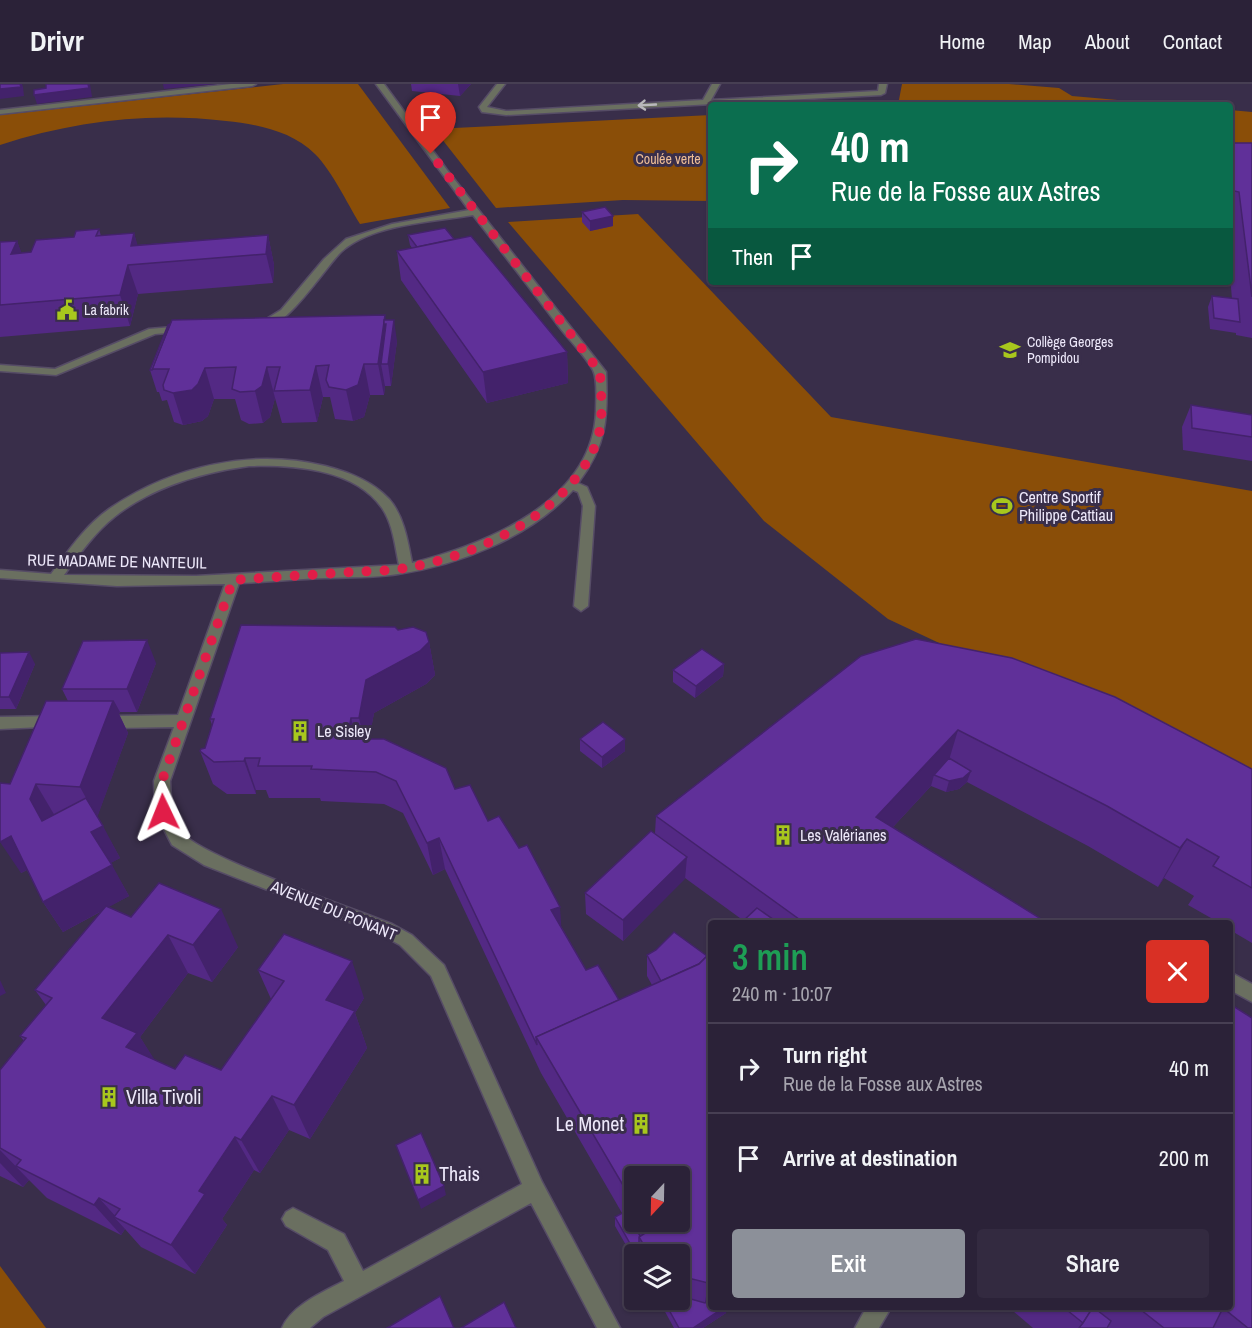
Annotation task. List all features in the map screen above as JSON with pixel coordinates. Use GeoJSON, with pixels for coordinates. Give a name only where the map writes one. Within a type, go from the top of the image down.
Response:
{"type":"FeatureCollection","features":[{"type":"Feature","properties":{"kind":"street"},"geometry":{"type":"LineString","coordinates":[[0,112],[252,84]]}},
{"type":"Feature","properties":{"kind":"street","name":"RUE MADAME DE NANTEUIL"},"geometry":{"type":"LineString","coordinates":[[0,574],[55,578],[233,580],[406,568],[484,545],[510,532],[546,508],[570,484],[585,463],[597,440],[602,412],[600,372],[475,212],[380,84]]}},
{"type":"Feature","properties":{"kind":"street"},"geometry":{"type":"LineString","coordinates":[[501,84],[485,102],[483,107],[485,110],[506,113],[881,93],[884,84]]}},
{"type":"Feature","properties":{"kind":"street"},"geometry":{"type":"LineString","coordinates":[[706,102],[716,84]]}},
{"type":"Feature","properties":{"kind":"street"},"geometry":{"type":"LineString","coordinates":[[252,326],[263,326],[282,315],[334,254],[350,240],[376,230],[475,212]]}},
{"type":"Feature","properties":{"kind":"street"},"geometry":{"type":"LineString","coordinates":[[0,368],[56,372],[153,331],[197,329]]}},
{"type":"Feature","properties":{"kind":"street"},"geometry":{"type":"LineString","coordinates":[[55,578],[96,527],[114,511],[143,495],[193,474],[232,465],[257,464],[318,468],[343,475],[369,488],[386,504],[397,530],[406,568]]}},
{"type":"Feature","properties":{"kind":"street"},"geometry":{"type":"LineString","coordinates":[[570,484],[583,490],[589,506],[581,606]]}},
{"type":"Feature","properties":{"kind":"street","name":"AVENUE DU PONANT"},"geometry":{"type":"LineString","coordinates":[[233,580],[162,781],[163,812],[178,840],[210,860],[386,928],[406,940],[438,971],[535,1189],[609,1328]]}},
{"type":"Feature","properties":{"kind":"street"},"geometry":{"type":"LineString","coordinates":[[116,722],[183,721]]}},
{"type":"Feature","properties":{"kind":"street"},"geometry":{"type":"LineString","coordinates":[[0,723],[73,722]]}},
{"type":"Feature","properties":{"kind":"street"},"geometry":{"type":"LineString","coordinates":[[1233,982],[1252,994]]}},
{"type":"Feature","properties":{"kind":"street"},"geometry":{"type":"LineString","coordinates":[[293,1328],[315,1309],[535,1189]]}},
{"type":"Feature","properties":{"kind":"street"},"geometry":{"type":"LineString","coordinates":[[293,1219],[336,1242],[358,1285]]}},
{"type":"Feature","properties":{"kind":"street"},"geometry":{"type":"LineString","coordinates":[[866,1328],[878,1310]]}},
{"type":"Feature","properties":{"kind":"green space"},"geometry":{"type":"Polygon","coordinates":[[[283,84],[358,84],[450,208],[360,224],[327,169],[306,146],[274,130],[238,122],[197,118],[140,118],[84,124],[0,145],[0,115],[283,84]]]}},
{"type":"Feature","properties":{"kind":"green space"},"geometry":{"type":"Polygon","coordinates":[[[902,84],[1009,84],[1059,88],[1072,96],[1141,102],[899,102],[902,84]]]}},
{"type":"Feature","properties":{"kind":"green space"},"geometry":{"type":"Polygon","coordinates":[[[1233,110],[1252,112],[1252,176],[1233,177],[1233,110]]]}},
{"type":"Feature","properties":{"kind":"green space","name":"Coulée verte"},"geometry":{"type":"Polygon","coordinates":[[[708,115],[708,201],[623,200],[496,208],[434,129],[708,115]]]}},
{"type":"Feature","properties":{"kind":"green space","name":"Centre Sportif Philippe Cattiau"},"geometry":{"type":"Polygon","coordinates":[[[638,214],[831,417],[1252,491],[1252,790],[888,619],[764,521],[508,222],[638,214]]]}},
{"type":"Feature","properties":{"kind":"green space"},"geometry":{"type":"Polygon","coordinates":[[[0,1266],[46,1328],[0,1328],[0,1266]]]}},
{"type":"Feature","properties":{"kind":"building"},"geometry":{"type":"Polygon","coordinates":[[[0,84],[20,84],[21,87],[0,89],[0,84]]]}},
{"type":"Feature","properties":{"kind":"building"},"geometry":{"type":"Polygon","coordinates":[[[46,84],[88,84],[89,88],[34,95],[34,90],[46,88],[46,84]]]}},
{"type":"Feature","properties":{"kind":"building"},"geometry":{"type":"Polygon","coordinates":[[[1233,143],[1252,143],[1252,297],[1239,192],[1233,191],[1233,143]]]}},
{"type":"Feature","properties":{"kind":"building"},"geometry":{"type":"Polygon","coordinates":[[[605,207],[613,216],[590,221],[582,212],[605,207]]]}},
{"type":"Feature","properties":{"kind":"building"},"geometry":{"type":"Polygon","coordinates":[[[445,228],[454,239],[417,247],[408,235],[445,228]]]}},
{"type":"Feature","properties":{"kind":"building"},"geometry":{"type":"Polygon","coordinates":[[[99,229],[96,236],[134,233],[131,246],[268,235],[266,254],[128,265],[120,295],[0,305],[0,242],[17,241],[11,254],[31,252],[36,240],[74,237],[76,231],[99,229]]]}},
{"type":"Feature","properties":{"kind":"building"},"geometry":{"type":"Polygon","coordinates":[[[471,236],[567,352],[483,372],[397,251],[471,236]]]}},
{"type":"Feature","properties":{"kind":"building"},"geometry":{"type":"Polygon","coordinates":[[[1212,296],[1238,299],[1240,322],[1214,318],[1212,296]]]}},
{"type":"Feature","properties":{"kind":"building"},"geometry":{"type":"Polygon","coordinates":[[[385,315],[378,364],[364,364],[358,385],[346,390],[329,387],[326,380],[329,365],[316,366],[310,390],[274,391],[280,367],[267,367],[262,386],[255,391],[240,392],[232,389],[236,367],[205,368],[198,384],[192,390],[173,393],[164,390],[163,385],[169,369],[152,369],[172,320],[385,315]]]}},
{"type":"Feature","properties":{"kind":"building"},"geometry":{"type":"Polygon","coordinates":[[[384,320],[394,320],[388,364],[381,364],[386,324],[384,320]]]}},
{"type":"Feature","properties":{"kind":"building"},"geometry":{"type":"Polygon","coordinates":[[[170,324],[152,370],[150,370],[168,325],[170,324]]]}},
{"type":"Feature","properties":{"kind":"building"},"geometry":{"type":"Polygon","coordinates":[[[1191,405],[1252,415],[1252,437],[1192,428],[1191,405]]]}},
{"type":"Feature","properties":{"kind":"building"},"geometry":{"type":"Polygon","coordinates":[[[241,625],[395,627],[398,630],[413,627],[426,632],[429,642],[420,651],[366,680],[359,718],[351,718],[347,739],[384,739],[446,768],[455,789],[470,785],[488,821],[499,816],[519,848],[527,845],[560,907],[551,910],[586,970],[598,965],[619,1000],[536,1037],[537,1045],[439,838],[427,843],[396,781],[376,772],[311,769],[312,766],[258,766],[260,758],[214,762],[200,751],[205,748],[214,719],[210,719],[241,625]]]}},
{"type":"Feature","properties":{"kind":"building"},"geometry":{"type":"Polygon","coordinates":[[[916,639],[1012,658],[1115,697],[1252,769],[1252,888],[1213,866],[1219,857],[1187,839],[1180,848],[1107,806],[958,730],[876,817],[1043,920],[800,920],[656,816],[861,656],[916,639]]]}},
{"type":"Feature","properties":{"kind":"building"},"geometry":{"type":"Polygon","coordinates":[[[147,640],[127,689],[62,689],[83,641],[147,640]]]}},
{"type":"Feature","properties":{"kind":"building"},"geometry":{"type":"Polygon","coordinates":[[[702,649],[724,664],[696,686],[673,670],[702,649]]]}},
{"type":"Feature","properties":{"kind":"building"},"geometry":{"type":"Polygon","coordinates":[[[29,652],[9,697],[0,697],[0,653],[29,652]]]}},
{"type":"Feature","properties":{"kind":"building"},"geometry":{"type":"Polygon","coordinates":[[[46,701],[113,701],[80,787],[36,784],[30,799],[42,821],[86,798],[103,826],[91,832],[112,865],[43,902],[11,836],[0,842],[0,783],[10,784],[46,701]]]}},
{"type":"Feature","properties":{"kind":"building"},"geometry":{"type":"Polygon","coordinates":[[[603,722],[625,739],[602,757],[580,739],[603,722]]]}},
{"type":"Feature","properties":{"kind":"building"},"geometry":{"type":"Polygon","coordinates":[[[949,758],[971,771],[963,778],[949,781],[934,775],[949,758]]]}},
{"type":"Feature","properties":{"kind":"building"},"geometry":{"type":"Polygon","coordinates":[[[651,831],[687,857],[623,920],[585,893],[651,831]]]}},
{"type":"Feature","properties":{"kind":"building","name":"Villa Tivoli"},"geometry":{"type":"Polygon","coordinates":[[[159,883],[221,909],[193,945],[168,935],[102,1018],[137,1033],[126,1047],[175,1069],[185,1055],[221,1070],[284,981],[258,970],[284,934],[352,961],[326,1000],[355,1011],[294,1105],[272,1096],[241,1140],[235,1137],[199,1191],[205,1194],[171,1245],[114,1217],[120,1209],[99,1198],[94,1205],[16,1166],[21,1160],[0,1148],[0,1070],[26,1038],[20,1036],[52,998],[35,990],[106,906],[131,917],[159,883]]]}},
{"type":"Feature","properties":{"kind":"building"},"geometry":{"type":"Polygon","coordinates":[[[757,908],[774,920],[744,920],[757,908]]]}},
{"type":"Feature","properties":{"kind":"building"},"geometry":{"type":"Polygon","coordinates":[[[674,932],[707,956],[699,964],[661,981],[647,955],[656,950],[674,932]]]}},
{"type":"Feature","properties":{"kind":"building","name":"Le Monet"},"geometry":{"type":"Polygon","coordinates":[[[708,955],[708,1283],[690,1278],[690,1244],[643,1244],[639,1237],[647,1232],[690,1232],[690,1166],[624,1166],[624,1187],[536,1037],[699,964],[708,955]]]}},
{"type":"Feature","properties":{"kind":"building"},"geometry":{"type":"Polygon","coordinates":[[[1233,1006],[1252,1018],[1252,1328],[1248,1328],[1226,1310],[1233,1310],[1233,1006]]]}},
{"type":"Feature","properties":{"kind":"building","name":"Thais"},"geometry":{"type":"Polygon","coordinates":[[[421,1133],[444,1186],[418,1200],[396,1145],[421,1133]]]}},
{"type":"Feature","properties":{"kind":"building"},"geometry":{"type":"Polygon","coordinates":[[[624,1212],[624,1232],[638,1232],[640,1236],[639,1244],[630,1244],[615,1217],[624,1212]]]}},
{"type":"Feature","properties":{"kind":"building"},"geometry":{"type":"Polygon","coordinates":[[[440,1296],[454,1328],[387,1328],[440,1296]]]}},
{"type":"Feature","properties":{"kind":"building"},"geometry":{"type":"Polygon","coordinates":[[[690,1299],[705,1303],[708,1301],[708,1310],[720,1310],[693,1328],[679,1328],[669,1310],[690,1310],[690,1299]]]}},
{"type":"Feature","properties":{"kind":"building"},"geometry":{"type":"Polygon","coordinates":[[[504,1302],[516,1328],[461,1328],[504,1302]]]}},
{"type":"Feature","properties":{"kind":"building"},"geometry":{"type":"Polygon","coordinates":[[[1067,1310],[1091,1310],[1083,1323],[1067,1310]]]}},
{"type":"Feature","properties":{"kind":"building"},"geometry":{"type":"Polygon","coordinates":[[[1091,1310],[1097,1310],[1111,1321],[1107,1328],[1079,1328],[1091,1310]]]}},
{"type":"Feature","properties":{"kind":"building"},"geometry":{"type":"Polygon","coordinates":[[[1141,1310],[1222,1310],[1213,1328],[1164,1328],[1141,1310]]]}},
{"type":"Feature","properties":{"kind":"place","name":"La fabrik"},"geometry":{"type":"Point","coordinates":[67,310]}},
{"type":"Feature","properties":{"kind":"place","name":"Collège Georges Pompidou"},"geometry":{"type":"Point","coordinates":[1010,350]}},
{"type":"Feature","properties":{"kind":"place","name":"Centre Sportif Philippe Cattiau"},"geometry":{"type":"Point","coordinates":[1002,506]}},
{"type":"Feature","properties":{"kind":"place","name":"Le Sisley"},"geometry":{"type":"Point","coordinates":[300,731]}},
{"type":"Feature","properties":{"kind":"place","name":"Les Valérianes"},"geometry":{"type":"Point","coordinates":[783,835]}},
{"type":"Feature","properties":{"kind":"place","name":"Villa Tivoli"},"geometry":{"type":"Point","coordinates":[109,1097]}},
{"type":"Feature","properties":{"kind":"place","name":"Le Monet"},"geometry":{"type":"Point","coordinates":[641,1124]}},
{"type":"Feature","properties":{"kind":"place","name":"Thais"},"geometry":{"type":"Point","coordinates":[422,1174]}},
{"type":"Feature","properties":{"kind":"route"},"geometry":{"type":"LineString","coordinates":[[163,812],[162,781],[233,580],[406,568],[484,545],[524,524],[546,508],[564,490],[585,463],[597,440],[602,412],[600,372],[431,154]]}}]}
